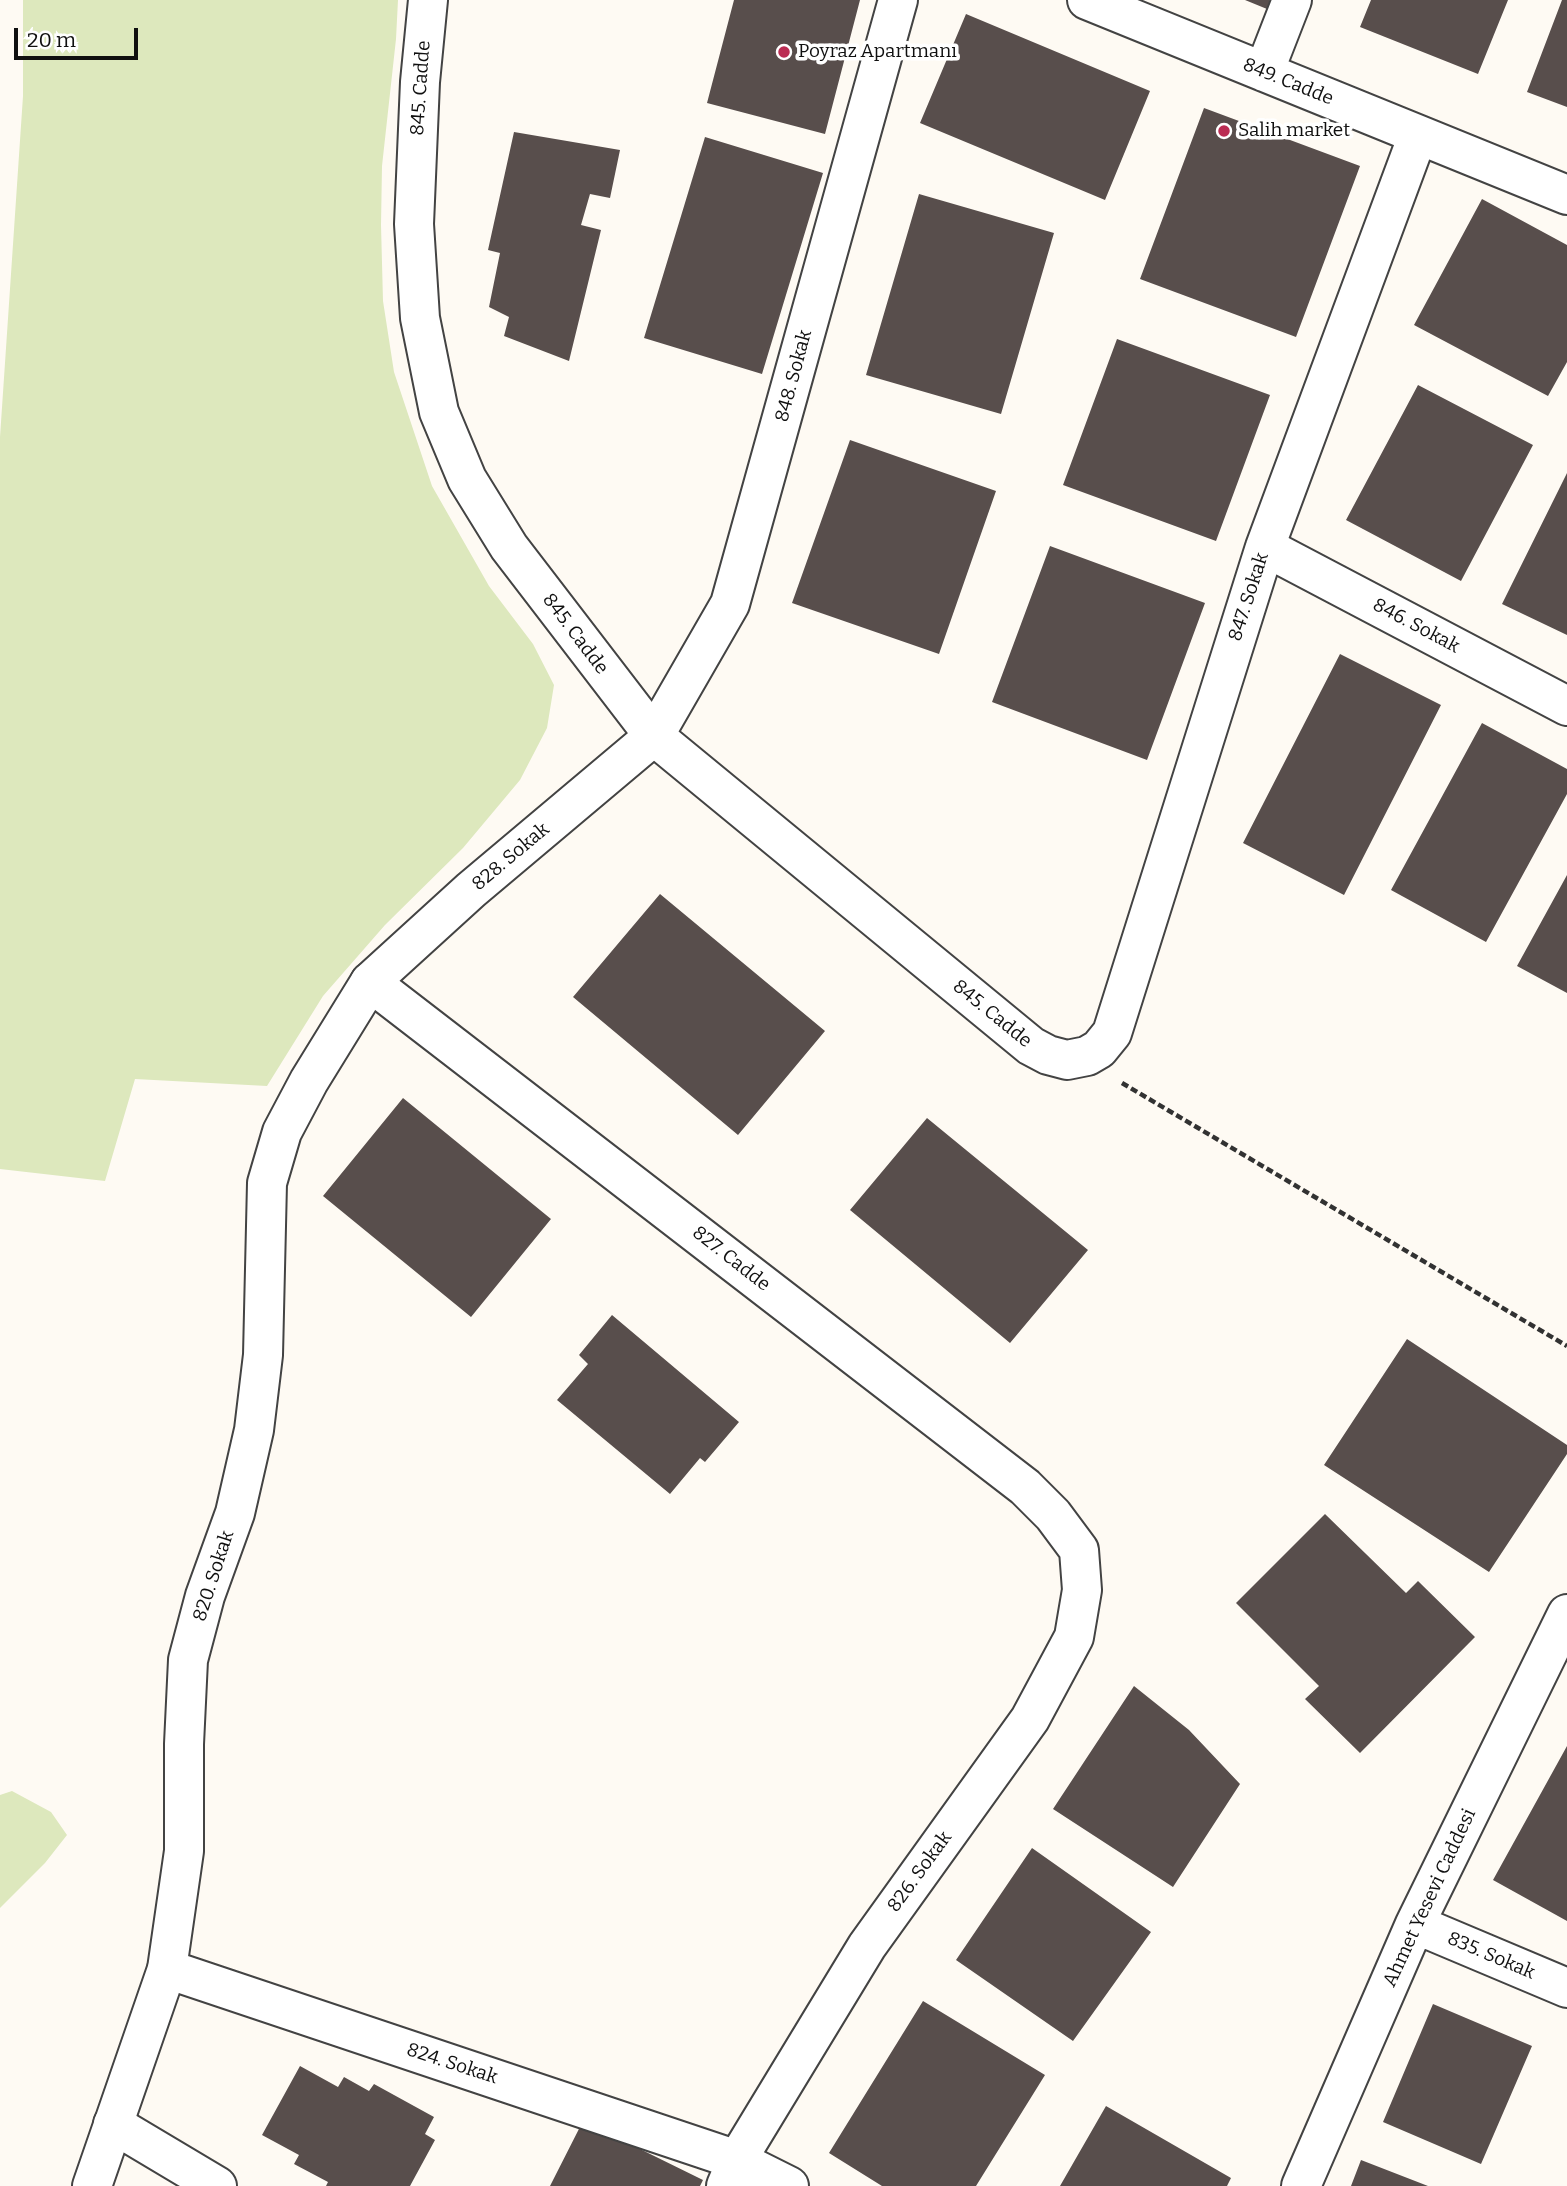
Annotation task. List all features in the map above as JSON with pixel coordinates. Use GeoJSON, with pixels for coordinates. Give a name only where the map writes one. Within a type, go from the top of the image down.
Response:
{"type":"FeatureCollection","features":[{"type":"Feature","properties":{"kind":"street","name":"845. Cadde"},"geometry":{"type":"LineString","coordinates":[[428,0],[414,224],[421,318],[439,412],[467,479],[509,547],[654,736],[1031,1046],[1048,1055],[1067,1060],[1087,1056]]}},
{"type":"Feature","properties":{"kind":"street","name":"848. Sokak"},"geometry":{"type":"LineString","coordinates":[[654,736],[730,604],[898,0]]}},
{"type":"Feature","properties":{"kind":"street","name":"849. Cadde"},"geometry":{"type":"LineString","coordinates":[[1087,0],[1567,195]]}},
{"type":"Feature","properties":{"kind":"street"},"geometry":{"type":"LineString","coordinates":[[1264,72],[1292,0]]}},
{"type":"Feature","properties":{"kind":"street","name":"847. Sokak"},"geometry":{"type":"LineString","coordinates":[[1087,1056],[1099,1049],[1112,1033],[1265,547],[1418,135]]}},
{"type":"Feature","properties":{"kind":"street","name":"846. Sokak"},"geometry":{"type":"LineString","coordinates":[[1265,547],[1567,706]]}},
{"type":"Feature","properties":{"kind":"street","name":"828. Sokak"},"geometry":{"type":"LineString","coordinates":[[370,982],[471,890],[654,736]]}},
{"type":"Feature","properties":{"kind":"street","name":"827. Cadde"},"geometry":{"type":"LineString","coordinates":[[370,982],[1025,1487],[1079,1549]]}},
{"type":"Feature","properties":{"kind":"street","name":"820. Sokak"},"geometry":{"type":"LineString","coordinates":[[92,2186],[166,1969],[184,1852],[184,1744],[188,1660],[205,1596],[235,1513],[254,1430],[263,1355],[267,1183],[282,1132],[309,1081],[370,982]]}},
{"type":"Feature","properties":{"kind":"street","name":"826. Sokak"},"geometry":{"type":"LineString","coordinates":[[731,2173],[867,1946],[1030,1719],[1074,1637],[1082,1590],[1079,1549]]}},
{"type":"Feature","properties":{"kind":"street","name":"Ahmet Yesevi Caddesi"},"geometry":{"type":"LineString","coordinates":[[1301,2186],[1415,1924],[1567,1614]]}},
{"type":"Feature","properties":{"kind":"street","name":"835. Sokak"},"geometry":{"type":"LineString","coordinates":[[1415,1924],[1567,1988]]}},
{"type":"Feature","properties":{"kind":"street","name":"824. Sokak"},"geometry":{"type":"LineString","coordinates":[[166,1969],[731,2173],[789,2186]]}},
{"type":"Feature","properties":{"kind":"street"},"geometry":{"type":"LineString","coordinates":[[113,2124],[217,2186]]}},
{"type":"Feature","properties":{"kind":"path"},"geometry":{"type":"LineString","coordinates":[[1087,1056],[1115,1078],[1567,1346]]}},
{"type":"Feature","properties":{"kind":"green space"},"geometry":{"type":"Polygon","coordinates":[[[23,0],[398,0],[382,166],[381,225],[383,301],[394,372],[432,486],[489,586],[533,644],[554,685],[547,728],[520,780],[463,848],[385,925],[323,996],[267,1086],[135,1079],[105,1181],[0,1169],[0,437],[23,96],[23,0]]]}},
{"type":"Feature","properties":{"kind":"green space"},"geometry":{"type":"Polygon","coordinates":[[[12,1791],[51,1812],[67,1835],[45,1863],[0,1908],[0,1795],[12,1791]]]}},
{"type":"Feature","properties":{"kind":"building","name":"Poyraz Apartmanı"},"geometry":{"type":"Polygon","coordinates":[[[734,0],[860,0],[825,134],[707,103],[734,0]]]}},
{"type":"Feature","properties":{"kind":"building"},"geometry":{"type":"Polygon","coordinates":[[[1245,0],[1270,0],[1267,9],[1245,0]]]}},
{"type":"Feature","properties":{"kind":"building"},"geometry":{"type":"Polygon","coordinates":[[[1371,0],[1508,0],[1478,74],[1360,27],[1371,0]]]}},
{"type":"Feature","properties":{"kind":"building"},"geometry":{"type":"Polygon","coordinates":[[[1562,0],[1567,0],[1567,107],[1527,92],[1562,0]]]}},
{"type":"Feature","properties":{"kind":"building"},"geometry":{"type":"Polygon","coordinates":[[[966,14],[1150,91],[1105,200],[920,123],[966,14]]]}},
{"type":"Feature","properties":{"kind":"building"},"geometry":{"type":"Polygon","coordinates":[[[1204,108],[1360,166],[1296,337],[1140,279],[1204,108]]]}},
{"type":"Feature","properties":{"kind":"building"},"geometry":{"type":"Polygon","coordinates":[[[514,132],[620,150],[610,198],[590,194],[581,225],[601,230],[569,361],[504,336],[509,317],[489,307],[500,253],[488,250],[514,132]]]}},
{"type":"Feature","properties":{"kind":"building"},"geometry":{"type":"Polygon","coordinates":[[[705,137],[823,173],[762,374],[644,338],[705,137]]]}},
{"type":"Feature","properties":{"kind":"building"},"geometry":{"type":"Polygon","coordinates":[[[919,194],[1054,233],[1001,414],[866,375],[919,194]]]}},
{"type":"Feature","properties":{"kind":"building"},"geometry":{"type":"Polygon","coordinates":[[[1482,199],[1567,245],[1567,362],[1548,396],[1414,325],[1482,199]]]}},
{"type":"Feature","properties":{"kind":"building"},"geometry":{"type":"Polygon","coordinates":[[[1117,339],[1270,395],[1216,541],[1063,485],[1117,339]]]}},
{"type":"Feature","properties":{"kind":"building"},"geometry":{"type":"Polygon","coordinates":[[[1418,385],[1533,445],[1461,581],[1346,520],[1418,385]]]}},
{"type":"Feature","properties":{"kind":"building"},"geometry":{"type":"Polygon","coordinates":[[[850,440],[996,491],[939,654],[792,603],[850,440]]]}},
{"type":"Feature","properties":{"kind":"building"},"geometry":{"type":"Polygon","coordinates":[[[1567,473],[1567,635],[1502,604],[1567,473]]]}},
{"type":"Feature","properties":{"kind":"building"},"geometry":{"type":"Polygon","coordinates":[[[1050,546],[1205,603],[1147,760],[992,702],[1050,546]]]}},
{"type":"Feature","properties":{"kind":"building"},"geometry":{"type":"Polygon","coordinates":[[[1340,654],[1441,705],[1344,895],[1243,843],[1340,654]]]}},
{"type":"Feature","properties":{"kind":"building"},"geometry":{"type":"Polygon","coordinates":[[[1482,723],[1567,769],[1567,794],[1486,942],[1391,890],[1482,723]]]}},
{"type":"Feature","properties":{"kind":"building"},"geometry":{"type":"Polygon","coordinates":[[[1567,875],[1567,993],[1517,966],[1567,875]]]}},
{"type":"Feature","properties":{"kind":"building"},"geometry":{"type":"Polygon","coordinates":[[[660,894],[825,1031],[738,1135],[573,997],[660,894]]]}},
{"type":"Feature","properties":{"kind":"building"},"geometry":{"type":"Polygon","coordinates":[[[403,1098],[551,1219],[471,1317],[323,1196],[403,1098]]]}},
{"type":"Feature","properties":{"kind":"building"},"geometry":{"type":"Polygon","coordinates":[[[927,1118],[1088,1250],[1010,1343],[850,1210],[927,1118]]]}},
{"type":"Feature","properties":{"kind":"building"},"geometry":{"type":"Polygon","coordinates":[[[612,1315],[739,1422],[705,1462],[700,1458],[670,1494],[557,1400],[588,1364],[579,1355],[612,1315]]]}},
{"type":"Feature","properties":{"kind":"building"},"geometry":{"type":"Polygon","coordinates":[[[1407,1339],[1567,1445],[1567,1454],[1489,1572],[1324,1465],[1407,1339]]]}},
{"type":"Feature","properties":{"kind":"building"},"geometry":{"type":"Polygon","coordinates":[[[1325,1514],[1406,1593],[1418,1581],[1475,1637],[1360,1753],[1305,1699],[1319,1686],[1236,1603],[1325,1514]]]}},
{"type":"Feature","properties":{"kind":"building"},"geometry":{"type":"Polygon","coordinates":[[[1134,1686],[1189,1730],[1240,1784],[1173,1887],[1053,1809],[1134,1686]]]}},
{"type":"Feature","properties":{"kind":"building"},"geometry":{"type":"Polygon","coordinates":[[[1567,1746],[1567,1921],[1493,1880],[1567,1746]]]}},
{"type":"Feature","properties":{"kind":"building"},"geometry":{"type":"Polygon","coordinates":[[[1032,1848],[1151,1932],[1073,2041],[956,1960],[1032,1848]]]}},
{"type":"Feature","properties":{"kind":"building"},"geometry":{"type":"Polygon","coordinates":[[[923,2001],[1045,2075],[976,2186],[882,2186],[829,2153],[923,2001]]]}},
{"type":"Feature","properties":{"kind":"building"},"geometry":{"type":"Polygon","coordinates":[[[1433,2004],[1532,2046],[1481,2164],[1383,2122],[1433,2004]]]}},
{"type":"Feature","properties":{"kind":"building"},"geometry":{"type":"Polygon","coordinates":[[[300,2066],[338,2087],[344,2077],[369,2091],[374,2084],[434,2117],[425,2134],[435,2140],[410,2186],[326,2186],[328,2182],[294,2164],[299,2155],[262,2135],[300,2066]]]}},
{"type":"Feature","properties":{"kind":"building"},"geometry":{"type":"Polygon","coordinates":[[[1106,2106],[1231,2178],[1227,2186],[1060,2186],[1106,2106]]]}},
{"type":"Feature","properties":{"kind":"building"},"geometry":{"type":"Polygon","coordinates":[[[583,2121],[703,2180],[700,2186],[550,2186],[583,2121]]]}},
{"type":"Feature","properties":{"kind":"building"},"geometry":{"type":"Polygon","coordinates":[[[1361,2160],[1428,2186],[1351,2186],[1361,2160]]]}},
{"type":"Feature","properties":{"kind":"place","name":"Poyraz Apartmanı"},"geometry":{"type":"Point","coordinates":[784,52]}},
{"type":"Feature","properties":{"kind":"place","name":"Salih market"},"geometry":{"type":"Point","coordinates":[1224,131]}}]}
